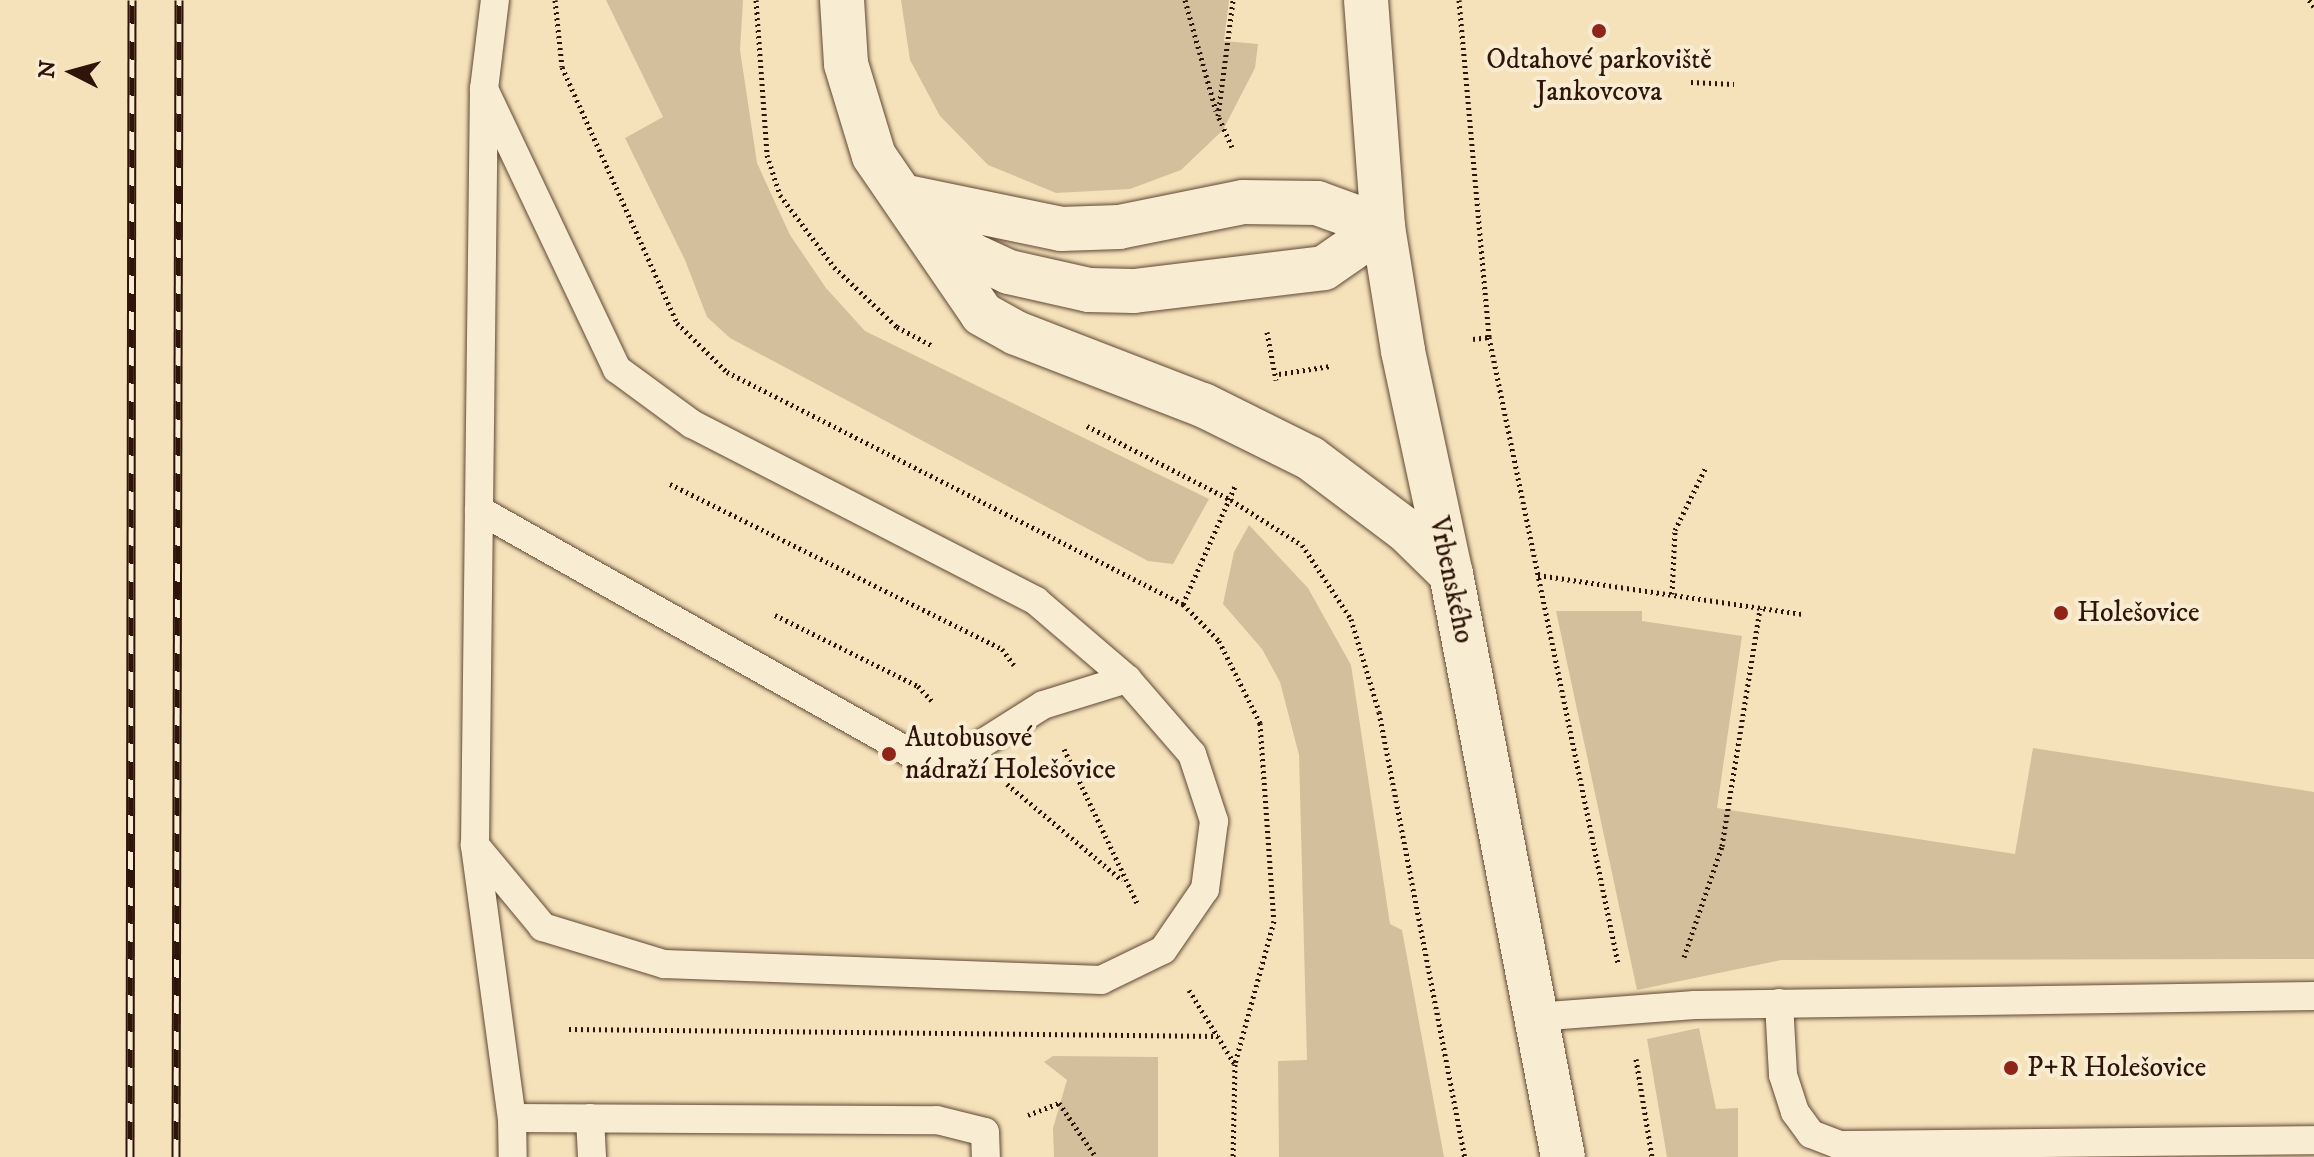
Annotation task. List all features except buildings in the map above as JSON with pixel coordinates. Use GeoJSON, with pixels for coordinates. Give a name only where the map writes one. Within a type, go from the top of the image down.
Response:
{"type":"FeatureCollection","features":[{"type":"Feature","properties":{"kind":"main road"},"geometry":{"type":"LineString","coordinates":[[842,0],[846,64],[857,115],[896,195],[982,314],[1016,333],[1214,410],[1310,458],[1358,491],[1451,574]]}},
{"type":"Feature","properties":{"kind":"main road","name":"Vrbenského"},"geometry":{"type":"LineString","coordinates":[[1366,0],[1383,227],[1413,408],[1451,574],[1563,1157]]}},
{"type":"Feature","properties":{"kind":"main road"},"geometry":{"type":"LineString","coordinates":[[896,195],[1061,229],[1119,227],[1243,202],[1317,203],[1383,227]]}},
{"type":"Feature","properties":{"kind":"main road"},"geometry":{"type":"LineString","coordinates":[[896,195],[972,255],[1009,272],[1089,290],[1229,283],[1324,268],[1383,227]]}},
{"type":"Feature","properties":{"kind":"lane"},"geometry":{"type":"LineString","coordinates":[[495,0],[484,89],[475,845],[512,1118],[513,1157]]}},
{"type":"Feature","properties":{"kind":"lane"},"geometry":{"type":"LineString","coordinates":[[475,845],[543,927],[664,964],[1101,980],[1163,950],[1205,889],[1214,821],[1192,754],[1127,679],[1036,601],[692,424],[617,369],[484,89]]}},
{"type":"Feature","properties":{"kind":"lane"},"geometry":{"type":"LineString","coordinates":[[479,510],[914,755],[975,748],[1043,705],[1127,679]]}},
{"type":"Feature","properties":{"kind":"lane"},"geometry":{"type":"LineString","coordinates":[[1535,1017],[1627,1007],[1695,1005],[2314,996]]}},
{"type":"Feature","properties":{"kind":"lane"},"geometry":{"type":"LineString","coordinates":[[1779,1003],[1783,1075],[1795,1112],[1811,1134],[1840,1145],[2314,1140]]}},
{"type":"Feature","properties":{"kind":"lane"},"geometry":{"type":"LineString","coordinates":[[512,1118],[937,1120],[985,1132],[986,1157]]}},
{"type":"Feature","properties":{"kind":"lane"},"geometry":{"type":"LineString","coordinates":[[590,1118],[592,1157]]}},
{"type":"Feature","properties":{"kind":"path"},"geometry":{"type":"LineString","coordinates":[[756,0],[767,155],[780,195],[845,277],[897,327],[939,349]]}},
{"type":"Feature","properties":{"kind":"path"},"geometry":{"type":"LineString","coordinates":[[1185,0],[1218,116],[1234,151]]}},
{"type":"Feature","properties":{"kind":"path"},"geometry":{"type":"LineString","coordinates":[[1218,116],[1233,0]]}},
{"type":"Feature","properties":{"kind":"path"},"geometry":{"type":"LineString","coordinates":[[1459,0],[1489,337],[1627,1007],[1652,1157]]}},
{"type":"Feature","properties":{"kind":"path"},"geometry":{"type":"LineString","coordinates":[[2309,0],[2314,7]]}},
{"type":"Feature","properties":{"kind":"path"},"geometry":{"type":"LineString","coordinates":[[1691,82],[1734,84]]}},
{"type":"Feature","properties":{"kind":"path"},"geometry":{"type":"LineString","coordinates":[[1263,315],[1279,374],[1273,386]]}},
{"type":"Feature","properties":{"kind":"path"},"geometry":{"type":"LineString","coordinates":[[1473,339],[1489,337]]}},
{"type":"Feature","properties":{"kind":"path"},"geometry":{"type":"LineString","coordinates":[[1279,374],[1330,366]]}},
{"type":"Feature","properties":{"kind":"path"},"geometry":{"type":"LineString","coordinates":[[1078,421],[1231,500],[1302,545],[1351,619],[1379,712],[1465,1157]]}},
{"type":"Feature","properties":{"kind":"path"},"geometry":{"type":"LineString","coordinates":[[1672,595],[1675,530],[1706,467]]}},
{"type":"Feature","properties":{"kind":"path"},"geometry":{"type":"LineString","coordinates":[[1183,604],[1231,500]]}},
{"type":"Feature","properties":{"kind":"path"},"geometry":{"type":"LineString","coordinates":[[1538,575],[1803,614]]}},
{"type":"Feature","properties":{"kind":"path"},"geometry":{"type":"LineString","coordinates":[[1664,1006],[1722,846],[1760,608]]}},
{"type":"Feature","properties":{"kind":"path"},"geometry":{"type":"LineString","coordinates":[[569,1029],[1218,1036]]}},
{"type":"Feature","properties":{"kind":"shaded area"},"geometry":{"type":"Polygon","coordinates":[[[606,0],[743,0],[740,50],[757,163],[790,235],[826,288],[865,331],[1209,499],[1173,564],[1148,561],[730,338],[707,317],[685,260],[625,138],[663,117],[606,0]]]}},
{"type":"Feature","properties":{"kind":"shaded area"},"geometry":{"type":"Polygon","coordinates":[[[901,0],[1229,0],[1224,41],[1258,44],[1255,68],[1223,130],[1181,170],[1130,189],[1056,193],[988,165],[940,116],[910,60],[901,0]]]}},
{"type":"Feature","properties":{"kind":"shaded area"},"geometry":{"type":"Polygon","coordinates":[[[1249,525],[1308,588],[1351,665],[1390,924],[1402,930],[1444,1157],[1279,1157],[1278,1061],[1307,1060],[1299,755],[1280,682],[1262,649],[1223,604],[1234,552],[1249,525]]]}},
{"type":"Feature","properties":{"kind":"shaded area"},"geometry":{"type":"Polygon","coordinates":[[[1556,611],[1642,611],[1642,621],[1742,636],[1717,808],[2015,854],[2033,748],[2314,792],[2314,959],[1781,960],[1637,990],[1556,611]]]}},
{"type":"Feature","properties":{"kind":"shaded area"},"geometry":{"type":"Polygon","coordinates":[[[1699,1028],[1716,1109],[1738,1108],[1738,1157],[1667,1157],[1647,1039],[1699,1028]]]}},
{"type":"Feature","properties":{"kind":"shaded area"},"geometry":{"type":"Polygon","coordinates":[[[1053,1056],[1158,1057],[1158,1157],[1054,1157],[1053,1128],[1067,1080],[1044,1062],[1053,1056]]]}},
{"type":"Feature","properties":{"kind":"railway"},"geometry":{"type":"LineString","coordinates":[[130,1157],[132,0]]}},
{"type":"Feature","properties":{"kind":"railway"},"geometry":{"type":"LineString","coordinates":[[176,1157],[179,0]]}},
{"type":"Feature","properties":{"kind":"place","name":"Odtahové parkoviště Jankovcova"},"geometry":{"type":"Point","coordinates":[1599,31]}},
{"type":"Feature","properties":{"kind":"place","name":"Holešovice"},"geometry":{"type":"Point","coordinates":[2061,613]}},
{"type":"Feature","properties":{"kind":"place","name":"Autobusové nádraží Holešovice"},"geometry":{"type":"Point","coordinates":[889,754]}},
{"type":"Feature","properties":{"kind":"place","name":"P+R Holešovice"},"geometry":{"type":"Point","coordinates":[2011,1068]}}]}
